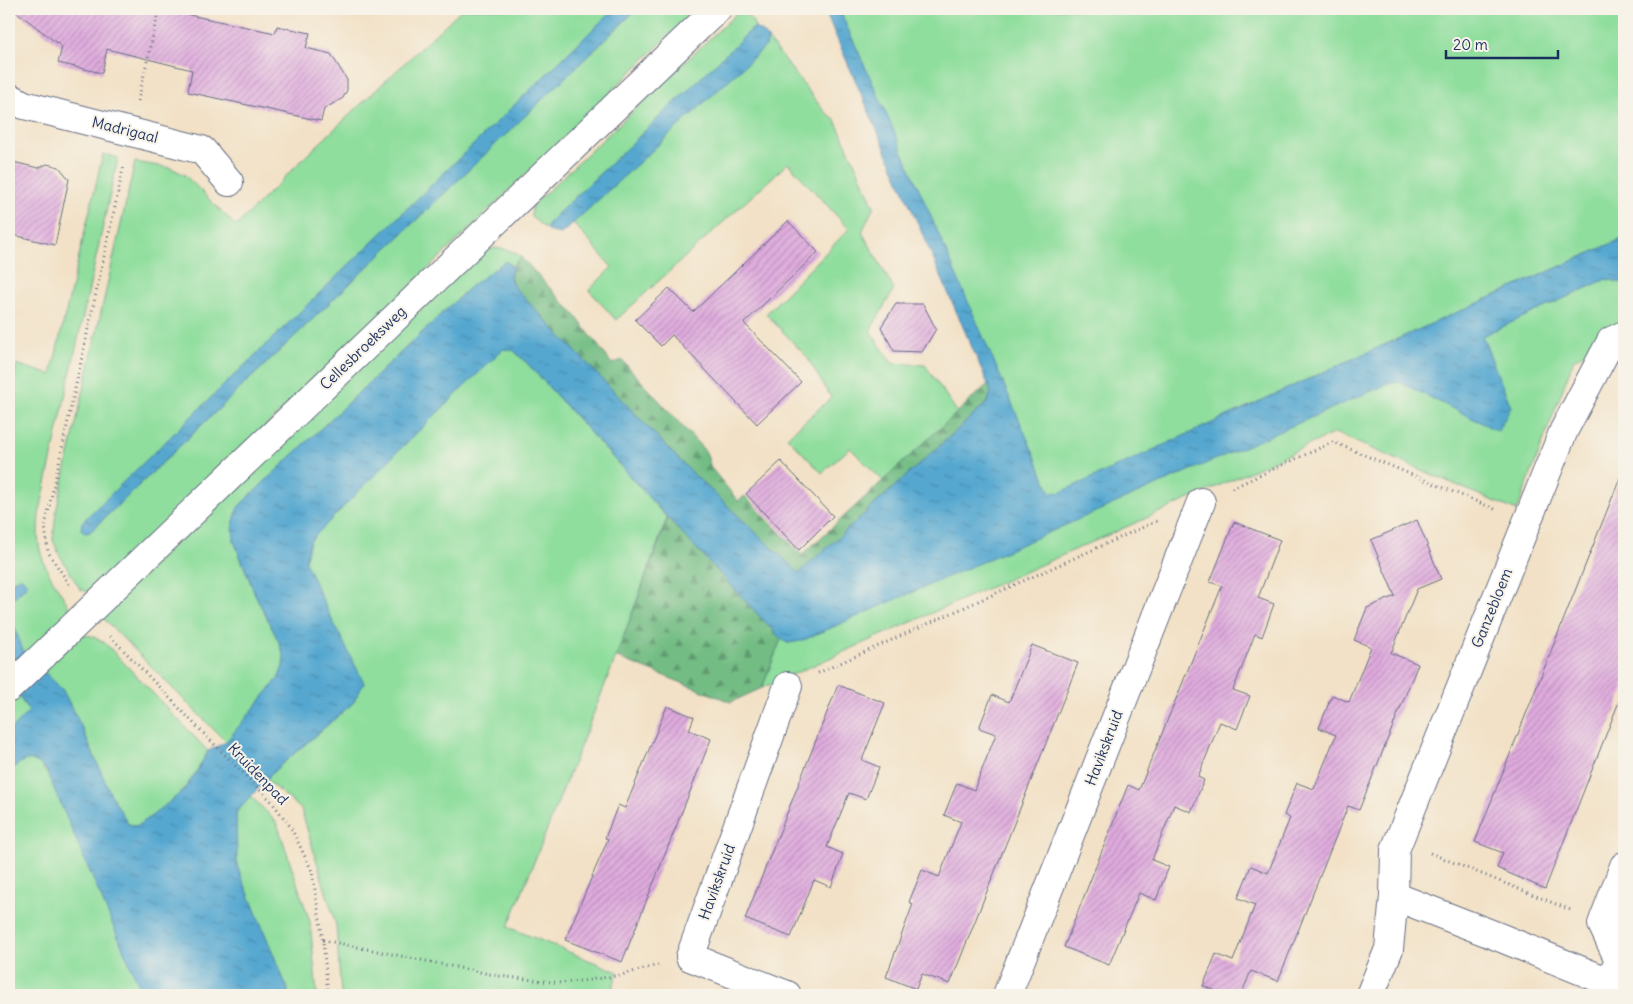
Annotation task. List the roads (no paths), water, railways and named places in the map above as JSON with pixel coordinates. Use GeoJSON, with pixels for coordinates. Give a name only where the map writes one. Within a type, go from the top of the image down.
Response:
{"type":"FeatureCollection","features":[{"type":"Feature","properties":{"kind":"street","name":"Cellesbroeksweg"},"geometry":{"type":"LineString","coordinates":[[9,688],[717,9]]}},
{"type":"Feature","properties":{"kind":"street","name":"Madrigaal"},"geometry":{"type":"LineString","coordinates":[[9,97],[24,105],[202,150],[229,182]]}},
{"type":"Feature","properties":{"kind":"street","name":"Ganzebloem"},"geometry":{"type":"LineString","coordinates":[[1370,995],[1389,949],[1394,896],[1395,850],[1564,430],[1611,341],[1624,335]]}},
{"type":"Feature","properties":{"kind":"street","name":"Havikskruid"},"geometry":{"type":"LineString","coordinates":[[1006,995],[1200,502]]}},
{"type":"Feature","properties":{"kind":"street","name":"Havikskruid"},"geometry":{"type":"LineString","coordinates":[[784,995],[690,957],[788,686]]}},
{"type":"Feature","properties":{"kind":"street"},"geometry":{"type":"LineString","coordinates":[[1394,896],[1500,937],[1607,989],[1619,960],[1602,924],[1624,866]]}},
{"type":"Feature","properties":{"kind":"water"},"geometry":{"type":"Polygon","coordinates":[[[614,9],[637,9],[90,532],[85,533],[81,529],[82,522],[614,9]]]}},
{"type":"Feature","properties":{"kind":"water"},"geometry":{"type":"Polygon","coordinates":[[[824,9],[839,9],[1050,491],[1059,493],[1624,238],[1624,283],[1606,279],[1482,336],[1511,407],[1498,431],[1399,382],[1390,383],[801,641],[788,643],[781,639],[668,518],[527,363],[513,350],[503,349],[398,451],[310,541],[305,561],[327,610],[364,683],[353,703],[275,770],[236,813],[237,866],[288,990],[287,995],[143,995],[46,770],[36,761],[27,760],[22,761],[9,773],[9,731],[29,711],[9,681],[9,584],[21,577],[27,584],[12,600],[10,606],[10,615],[25,656],[62,689],[82,728],[110,793],[128,824],[137,826],[183,791],[208,751],[226,742],[278,679],[283,667],[284,656],[279,642],[255,594],[234,541],[233,525],[238,507],[471,286],[504,262],[512,266],[510,279],[514,287],[685,466],[799,573],[988,402],[991,392],[988,384],[824,9]]]}},
{"type":"Feature","properties":{"kind":"water"},"geometry":{"type":"Polygon","coordinates":[[[755,28],[768,39],[766,46],[561,234],[550,232],[547,229],[548,223],[755,28]]]}}]}
